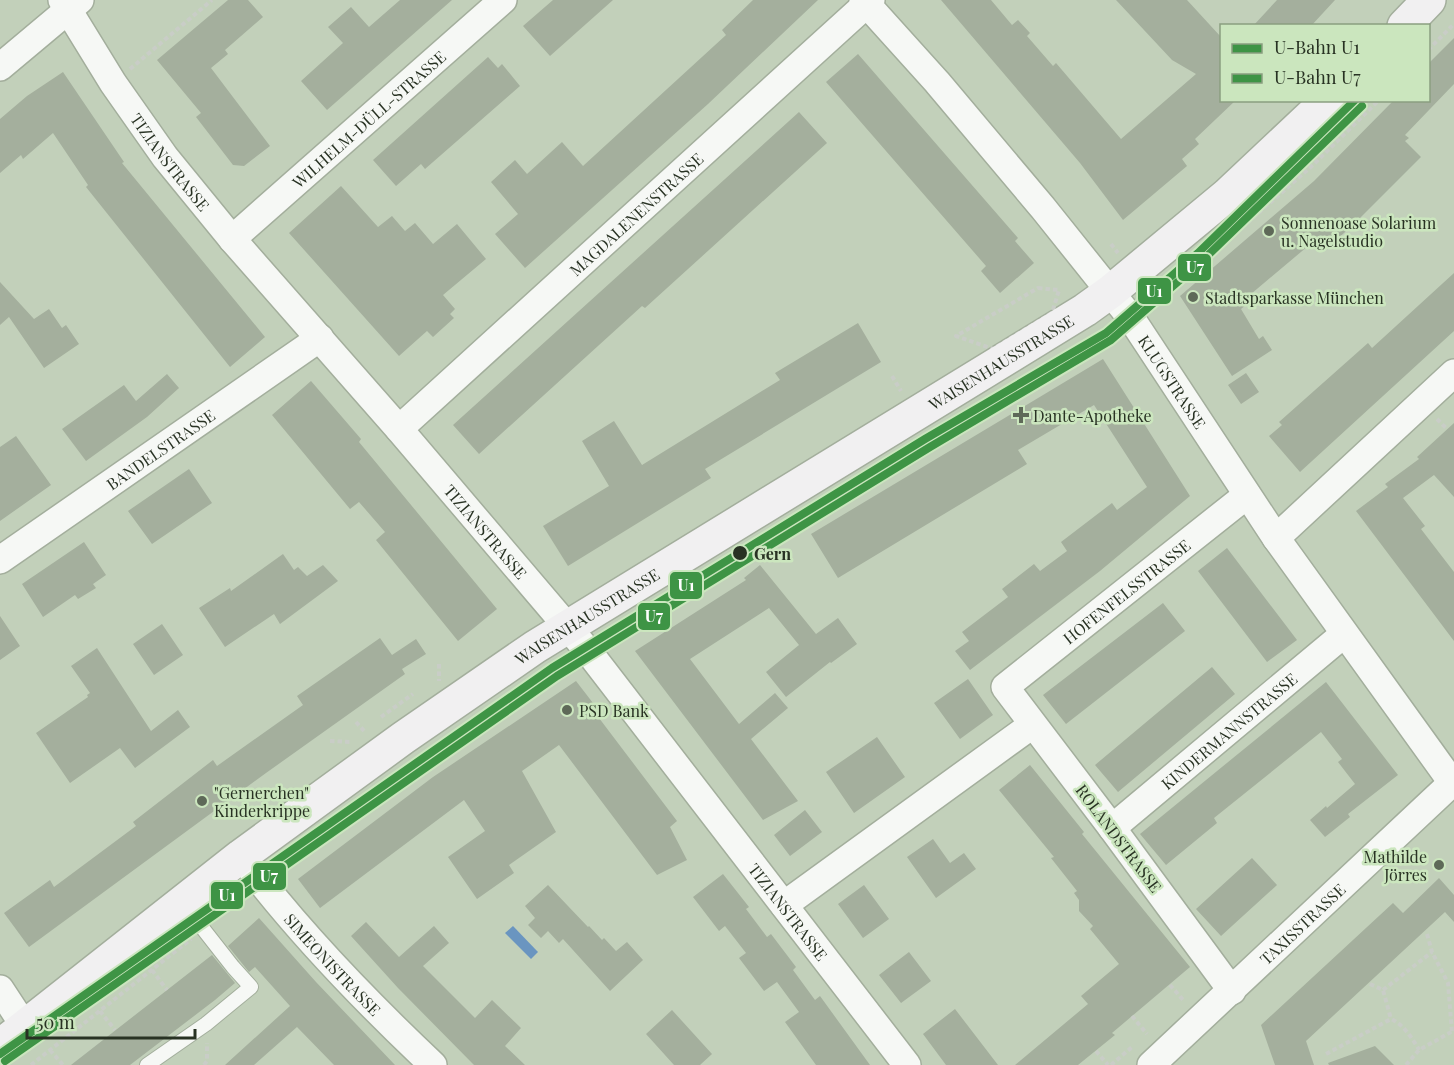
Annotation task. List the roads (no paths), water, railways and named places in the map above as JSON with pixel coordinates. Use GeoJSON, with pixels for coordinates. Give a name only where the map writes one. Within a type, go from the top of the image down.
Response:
{"type":"FeatureCollection","features":[{"type":"Feature","properties":{"kind":"street","name":"WILHELM-DÜLL-STRASSE"},"geometry":{"type":"LineString","coordinates":[[232,238],[503,0]]}},
{"type":"Feature","properties":{"kind":"street"},"geometry":{"type":"LineString","coordinates":[[1406,24],[1429,0]]}},
{"type":"Feature","properties":{"kind":"street","name":"KLUGSTRASSE"},"geometry":{"type":"LineString","coordinates":[[867,1],[1043,208],[1131,318],[1276,538],[1453,783]]}},
{"type":"Feature","properties":{"kind":"street","name":"MAGDALENENSTRASSE"},"geometry":{"type":"LineString","coordinates":[[399,429],[867,1]]}},
{"type":"Feature","properties":{"kind":"street","name":"TIZIANSTRASSE"},"geometry":{"type":"LineString","coordinates":[[70,3],[113,83],[165,157],[588,651],[907,1065]]}},
{"type":"Feature","properties":{"kind":"street"},"geometry":{"type":"LineString","coordinates":[[0,67],[70,3]]}},
{"type":"Feature","properties":{"kind":"street","name":"WAISENHAUSSTRASSE"},"geometry":{"type":"LineString","coordinates":[[12,1036],[182,902],[250,868],[403,738],[567,626],[1085,310],[1227,195],[1326,102]]}},
{"type":"Feature","properties":{"kind":"street","name":"BANDELSTRASSE"},"geometry":{"type":"LineString","coordinates":[[0,560],[320,338]]}},
{"type":"Feature","properties":{"kind":"street"},"geometry":{"type":"LineString","coordinates":[[1276,538],[1454,373]]}},
{"type":"Feature","properties":{"kind":"street","name":"HOFENFELSSTRASSE"},"geometry":{"type":"LineString","coordinates":[[1005,687],[1247,495]]}},
{"type":"Feature","properties":{"kind":"street","name":"KINDERMANNSTRASSE"},"geometry":{"type":"LineString","coordinates":[[1112,828],[1344,634]]}},
{"type":"Feature","properties":{"kind":"street","name":"ROLANDSTRASSE"},"geometry":{"type":"LineString","coordinates":[[1005,687],[1232,991]]}},
{"type":"Feature","properties":{"kind":"street"},"geometry":{"type":"LineString","coordinates":[[784,905],[1032,725]]}},
{"type":"Feature","properties":{"kind":"street","name":"TAXISSTRASSE"},"geometry":{"type":"LineString","coordinates":[[1151,1065],[1453,783]]}},
{"type":"Feature","properties":{"kind":"street","name":"SIMEONISTRASSE"},"geometry":{"type":"LineString","coordinates":[[250,868],[294,923],[381,1016],[433,1065]]}},
{"type":"Feature","properties":{"kind":"street"},"geometry":{"type":"LineString","coordinates":[[0,989],[12,1036]]}},
{"type":"Feature","properties":{"kind":"lane"},"geometry":{"type":"LineString","coordinates":[[147,1065],[206,1024],[252,987],[182,902]]}},
{"type":"Feature","properties":{"kind":"water"},"geometry":{"type":"Polygon","coordinates":[[[513,926],[538,952],[531,959],[505,933],[513,926]]]}},
{"type":"Feature","properties":{"kind":"metro line","name":"U1"},"geometry":{"type":"LineString","coordinates":[[0,1054],[552,668],[925,439],[1106,333],[1198,253],[1353,102]]}},
{"type":"Feature","properties":{"kind":"metro line","name":"U7"},"geometry":{"type":"LineString","coordinates":[[5,1061],[557,676],[930,447],[1111,340],[1204,259],[1362,106]]}},
{"type":"Feature","properties":{"kind":"place","name":"Sonnenoase Solarium u. Nagelstudio"},"geometry":{"type":"Point","coordinates":[1269,231]}},
{"type":"Feature","properties":{"kind":"place","name":"Stadtsparkasse München"},"geometry":{"type":"Point","coordinates":[1193,297]}},
{"type":"Feature","properties":{"kind":"place","name":"Dante-Apotheke"},"geometry":{"type":"Point","coordinates":[1021,415]}},
{"type":"Feature","properties":{"kind":"place","name":"Gern"},"geometry":{"type":"Point","coordinates":[740,553]}},
{"type":"Feature","properties":{"kind":"place","name":"PSD Bank"},"geometry":{"type":"Point","coordinates":[567,710]}},
{"type":"Feature","properties":{"kind":"place","name":"\"Gernerchen\" Kinderkrippe"},"geometry":{"type":"Point","coordinates":[202,801]}},
{"type":"Feature","properties":{"kind":"place","name":"Mathilde Jörres"},"geometry":{"type":"Point","coordinates":[1439,865]}}]}
